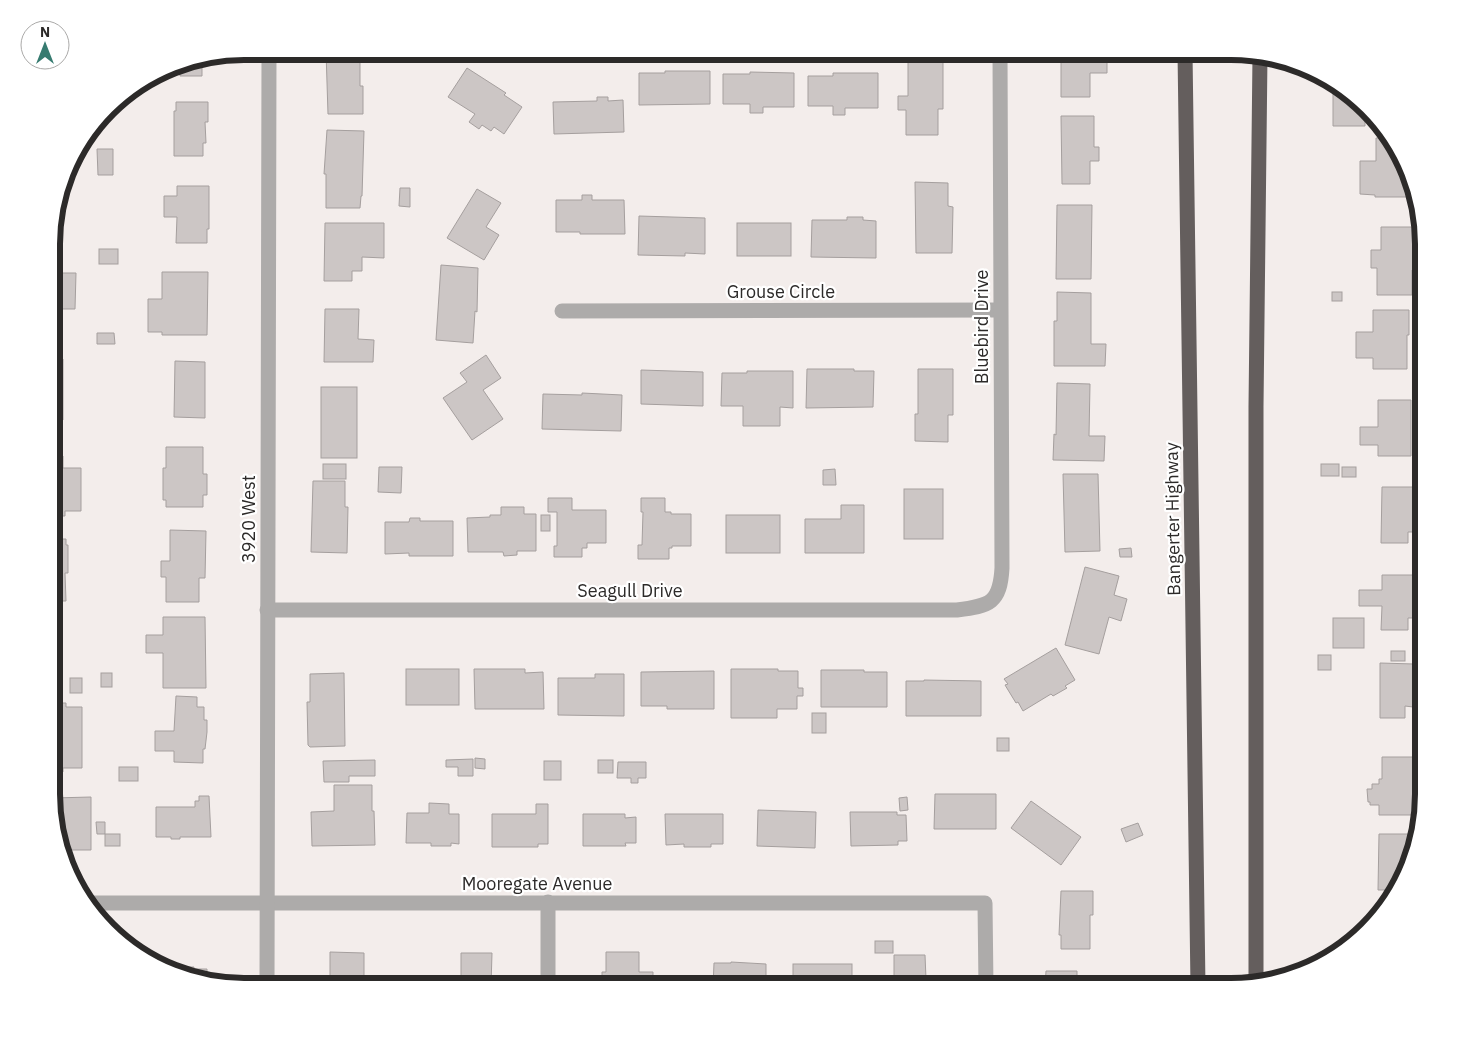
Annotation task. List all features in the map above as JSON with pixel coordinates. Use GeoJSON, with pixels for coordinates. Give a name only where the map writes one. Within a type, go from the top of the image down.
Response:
{"type":"FeatureCollection","features":[{"type":"Feature","properties":{"kind":"highway","name":"Bangerter Highway"},"geometry":{"type":"LineString","coordinates":[[1185,60],[1198,978]]}},
{"type":"Feature","properties":{"kind":"highway"},"geometry":{"type":"LineString","coordinates":[[1256,976],[1256,416],[1260,63]]}},
{"type":"Feature","properties":{"kind":"street","name":"3920 West"},"geometry":{"type":"LineString","coordinates":[[267,978],[269,60]]}},
{"type":"Feature","properties":{"kind":"street","name":"Bluebird Drive"},"geometry":{"type":"LineString","coordinates":[[992,601],[998,591],[1002,568],[1000,60]]}},
{"type":"Feature","properties":{"kind":"street","name":"Grouse Circle"},"geometry":{"type":"LineString","coordinates":[[562,311],[1000,310]]}},
{"type":"Feature","properties":{"kind":"street","name":"Seagull Drive"},"geometry":{"type":"LineString","coordinates":[[267,610],[957,610],[982,606],[992,601]]}},
{"type":"Feature","properties":{"kind":"street"},"geometry":{"type":"LineString","coordinates":[[548,902],[548,978]]}},
{"type":"Feature","properties":{"kind":"street","name":"Mooregate Avenue"},"geometry":{"type":"LineString","coordinates":[[96,903],[985,903],[986,978]]}},
{"type":"Feature","properties":{"kind":"building"},"geometry":{"type":"Polygon","coordinates":[[[326,60],[360,60],[360,86],[363,86],[363,114],[328,114],[326,60]]]}},
{"type":"Feature","properties":{"kind":"building"},"geometry":{"type":"Polygon","coordinates":[[[1061,60],[1107,60],[1107,73],[1090,73],[1090,97],[1061,97],[1061,60]]]}},
{"type":"Feature","properties":{"kind":"building"},"geometry":{"type":"Polygon","coordinates":[[[908,62],[943,62],[943,109],[938,109],[938,135],[906,135],[906,110],[898,110],[898,96],[908,96],[908,62]]]}},
{"type":"Feature","properties":{"kind":"building"},"geometry":{"type":"Polygon","coordinates":[[[202,65],[202,76],[180,76],[180,72],[202,65]]]}},
{"type":"Feature","properties":{"kind":"building"},"geometry":{"type":"Polygon","coordinates":[[[467,68],[506,93],[504,95],[522,107],[504,134],[494,127],[491,131],[482,125],[479,129],[469,122],[475,114],[448,97],[467,68]]]}},
{"type":"Feature","properties":{"kind":"building"},"geometry":{"type":"Polygon","coordinates":[[[665,71],[710,71],[710,104],[639,105],[639,73],[665,73],[665,71]]]}},
{"type":"Feature","properties":{"kind":"building"},"geometry":{"type":"Polygon","coordinates":[[[750,72],[794,73],[794,107],[763,107],[763,113],[750,113],[750,104],[723,104],[723,74],[750,74],[750,72]]]}},
{"type":"Feature","properties":{"kind":"building"},"geometry":{"type":"Polygon","coordinates":[[[833,73],[878,73],[878,108],[845,108],[845,115],[833,115],[833,106],[808,106],[808,76],[833,76],[833,73]]]}},
{"type":"Feature","properties":{"kind":"building"},"geometry":{"type":"Polygon","coordinates":[[[1333,91],[1361,114],[1365,118],[1365,126],[1333,126],[1333,91]]]}},
{"type":"Feature","properties":{"kind":"building"},"geometry":{"type":"Polygon","coordinates":[[[597,97],[608,97],[608,101],[623,100],[624,132],[554,134],[553,102],[597,101],[597,97]]]}},
{"type":"Feature","properties":{"kind":"building"},"geometry":{"type":"Polygon","coordinates":[[[176,102],[208,102],[208,122],[205,122],[206,143],[203,143],[203,156],[174,156],[174,111],[176,111],[176,102]]]}},
{"type":"Feature","properties":{"kind":"building"},"geometry":{"type":"Polygon","coordinates":[[[1061,116],[1094,116],[1094,147],[1099,147],[1099,161],[1090,161],[1090,184],[1062,184],[1061,116]]]}},
{"type":"Feature","properties":{"kind":"building"},"geometry":{"type":"Polygon","coordinates":[[[327,130],[364,131],[360,208],[326,208],[326,174],[324,174],[327,130]]]}},
{"type":"Feature","properties":{"kind":"building"},"geometry":{"type":"Polygon","coordinates":[[[1376,138],[1381,138],[1396,162],[1409,197],[1375,197],[1375,195],[1360,194],[1360,161],[1376,161],[1376,138]]]}},
{"type":"Feature","properties":{"kind":"building"},"geometry":{"type":"Polygon","coordinates":[[[97,149],[113,149],[113,175],[98,175],[97,149]]]}},
{"type":"Feature","properties":{"kind":"building"},"geometry":{"type":"Polygon","coordinates":[[[915,182],[948,183],[948,206],[953,207],[952,253],[916,253],[915,182]]]}},
{"type":"Feature","properties":{"kind":"building"},"geometry":{"type":"Polygon","coordinates":[[[177,186],[209,186],[209,229],[207,229],[207,243],[176,243],[177,217],[164,217],[164,196],[177,196],[177,186]]]}},
{"type":"Feature","properties":{"kind":"building"},"geometry":{"type":"Polygon","coordinates":[[[400,188],[410,188],[410,207],[399,206],[400,188]]]}},
{"type":"Feature","properties":{"kind":"building"},"geometry":{"type":"Polygon","coordinates":[[[477,189],[501,203],[486,227],[499,235],[484,260],[447,238],[477,189]]]}},
{"type":"Feature","properties":{"kind":"building"},"geometry":{"type":"Polygon","coordinates":[[[582,195],[592,195],[592,200],[624,200],[625,234],[556,232],[556,200],[582,200],[582,195]]]}},
{"type":"Feature","properties":{"kind":"building"},"geometry":{"type":"Polygon","coordinates":[[[1057,205],[1092,205],[1091,279],[1056,279],[1057,205]]]}},
{"type":"Feature","properties":{"kind":"building"},"geometry":{"type":"Polygon","coordinates":[[[639,216],[705,218],[705,254],[685,253],[685,256],[638,255],[639,216]]]}},
{"type":"Feature","properties":{"kind":"building"},"geometry":{"type":"Polygon","coordinates":[[[847,217],[863,217],[863,220],[876,221],[876,258],[811,257],[812,220],[847,220],[847,217]]]}},
{"type":"Feature","properties":{"kind":"building"},"geometry":{"type":"Polygon","coordinates":[[[325,223],[384,223],[384,258],[362,257],[362,271],[352,271],[352,281],[324,281],[325,223]]]}},
{"type":"Feature","properties":{"kind":"building"},"geometry":{"type":"Polygon","coordinates":[[[737,223],[791,223],[791,256],[737,256],[737,223]]]}},
{"type":"Feature","properties":{"kind":"building"},"geometry":{"type":"Polygon","coordinates":[[[1381,227],[1414,227],[1415,270],[1412,270],[1412,295],[1377,295],[1377,268],[1371,268],[1371,250],[1381,250],[1381,227]]]}},
{"type":"Feature","properties":{"kind":"building"},"geometry":{"type":"Polygon","coordinates":[[[99,249],[118,249],[118,264],[99,264],[99,249]]]}},
{"type":"Feature","properties":{"kind":"building"},"geometry":{"type":"Polygon","coordinates":[[[441,265],[478,268],[477,312],[475,311],[473,343],[436,340],[441,265]]]}},
{"type":"Feature","properties":{"kind":"building"},"geometry":{"type":"Polygon","coordinates":[[[162,272],[208,272],[207,335],[162,335],[162,332],[148,332],[148,299],[162,299],[162,272]]]}},
{"type":"Feature","properties":{"kind":"building"},"geometry":{"type":"Polygon","coordinates":[[[60,273],[76,273],[75,309],[60,309],[60,273]]]}},
{"type":"Feature","properties":{"kind":"building"},"geometry":{"type":"Polygon","coordinates":[[[1057,292],[1091,293],[1091,344],[1106,344],[1105,366],[1054,366],[1054,321],[1057,321],[1057,292]]]}},
{"type":"Feature","properties":{"kind":"building"},"geometry":{"type":"Polygon","coordinates":[[[1332,292],[1342,292],[1342,301],[1332,301],[1332,292]]]}},
{"type":"Feature","properties":{"kind":"building"},"geometry":{"type":"Polygon","coordinates":[[[325,309],[359,309],[358,339],[374,340],[373,362],[324,362],[325,309]]]}},
{"type":"Feature","properties":{"kind":"building"},"geometry":{"type":"Polygon","coordinates":[[[1373,310],[1409,310],[1407,369],[1373,369],[1373,358],[1356,358],[1356,332],[1373,332],[1373,310]]]}},
{"type":"Feature","properties":{"kind":"building"},"geometry":{"type":"Polygon","coordinates":[[[97,333],[114,333],[115,344],[97,344],[97,333]]]}},
{"type":"Feature","properties":{"kind":"building"},"geometry":{"type":"Polygon","coordinates":[[[486,355],[501,378],[483,390],[503,419],[472,440],[443,398],[467,382],[460,373],[486,355]]]}},
{"type":"Feature","properties":{"kind":"building"},"geometry":{"type":"Polygon","coordinates":[[[60,359],[63,359],[63,420],[60,420],[60,359]]]}},
{"type":"Feature","properties":{"kind":"building"},"geometry":{"type":"Polygon","coordinates":[[[175,361],[205,362],[205,418],[174,417],[175,361]]]}},
{"type":"Feature","properties":{"kind":"building"},"geometry":{"type":"Polygon","coordinates":[[[807,369],[874,371],[873,407],[806,408],[807,369]]]}},
{"type":"Feature","properties":{"kind":"building"},"geometry":{"type":"Polygon","coordinates":[[[918,369],[953,369],[953,415],[948,415],[948,442],[915,441],[915,414],[918,414],[918,369]]]}},
{"type":"Feature","properties":{"kind":"building"},"geometry":{"type":"Polygon","coordinates":[[[641,370],[703,372],[703,406],[641,404],[641,370]]]}},
{"type":"Feature","properties":{"kind":"building"},"geometry":{"type":"Polygon","coordinates":[[[747,371],[793,371],[793,408],[780,407],[780,426],[743,426],[743,406],[721,406],[722,373],[747,373],[747,371]]]}},
{"type":"Feature","properties":{"kind":"building"},"geometry":{"type":"Polygon","coordinates":[[[1057,383],[1090,384],[1089,436],[1105,436],[1104,461],[1053,460],[1054,434],[1056,435],[1057,383]]]}},
{"type":"Feature","properties":{"kind":"building"},"geometry":{"type":"Polygon","coordinates":[[[321,387],[357,387],[357,458],[321,458],[321,387]]]}},
{"type":"Feature","properties":{"kind":"building"},"geometry":{"type":"Polygon","coordinates":[[[582,393],[622,395],[621,431],[542,429],[543,394],[582,395],[582,393]]]}},
{"type":"Feature","properties":{"kind":"building"},"geometry":{"type":"Polygon","coordinates":[[[1378,400],[1411,400],[1411,456],[1378,456],[1378,445],[1360,445],[1360,427],[1378,427],[1378,400]]]}},
{"type":"Feature","properties":{"kind":"building"},"geometry":{"type":"Polygon","coordinates":[[[166,447],[203,447],[203,474],[207,474],[207,495],[203,495],[203,507],[166,507],[166,500],[163,500],[163,468],[166,468],[166,447]]]}},
{"type":"Feature","properties":{"kind":"building"},"geometry":{"type":"Polygon","coordinates":[[[60,456],[63,456],[63,468],[81,468],[81,511],[65,511],[65,516],[60,516],[60,456]]]}},
{"type":"Feature","properties":{"kind":"building"},"geometry":{"type":"Polygon","coordinates":[[[323,464],[346,464],[346,479],[323,479],[323,464]]]}},
{"type":"Feature","properties":{"kind":"building"},"geometry":{"type":"Polygon","coordinates":[[[1321,464],[1339,464],[1339,476],[1321,476],[1321,464]]]}},
{"type":"Feature","properties":{"kind":"building"},"geometry":{"type":"Polygon","coordinates":[[[379,467],[402,467],[401,493],[378,492],[379,467]]]}},
{"type":"Feature","properties":{"kind":"building"},"geometry":{"type":"Polygon","coordinates":[[[1342,467],[1356,467],[1356,477],[1342,477],[1342,467]]]}},
{"type":"Feature","properties":{"kind":"building"},"geometry":{"type":"Polygon","coordinates":[[[835,469],[836,485],[823,485],[823,470],[835,469]]]}},
{"type":"Feature","properties":{"kind":"building"},"geometry":{"type":"Polygon","coordinates":[[[1063,474],[1098,474],[1100,551],[1065,552],[1063,474]]]}},
{"type":"Feature","properties":{"kind":"building"},"geometry":{"type":"Polygon","coordinates":[[[313,481],[345,481],[345,507],[348,507],[347,553],[311,552],[313,481]]]}},
{"type":"Feature","properties":{"kind":"building"},"geometry":{"type":"Polygon","coordinates":[[[1382,487],[1415,487],[1415,532],[1408,532],[1408,543],[1381,543],[1382,487]]]}},
{"type":"Feature","properties":{"kind":"building"},"geometry":{"type":"Polygon","coordinates":[[[904,489],[943,489],[943,539],[904,539],[904,489]]]}},
{"type":"Feature","properties":{"kind":"building"},"geometry":{"type":"Polygon","coordinates":[[[548,498],[572,498],[572,510],[606,510],[606,543],[587,543],[587,548],[582,548],[582,557],[554,557],[554,546],[557,546],[557,512],[548,512],[548,498]]]}},
{"type":"Feature","properties":{"kind":"building"},"geometry":{"type":"Polygon","coordinates":[[[641,498],[665,498],[665,512],[671,512],[671,514],[691,514],[691,546],[672,546],[672,548],[669,548],[669,559],[638,559],[638,545],[642,545],[643,512],[641,512],[641,498]]]}},
{"type":"Feature","properties":{"kind":"building"},"geometry":{"type":"Polygon","coordinates":[[[841,505],[864,505],[864,553],[805,553],[805,519],[841,519],[841,505]]]}},
{"type":"Feature","properties":{"kind":"building"},"geometry":{"type":"Polygon","coordinates":[[[501,507],[524,507],[524,514],[536,514],[536,551],[517,551],[517,555],[504,556],[503,552],[468,552],[467,518],[501,515],[501,507]]]}},
{"type":"Feature","properties":{"kind":"building"},"geometry":{"type":"Polygon","coordinates":[[[541,515],[550,515],[550,531],[541,531],[541,515]]]}},
{"type":"Feature","properties":{"kind":"building"},"geometry":{"type":"Polygon","coordinates":[[[726,515],[780,515],[780,553],[726,553],[726,515]]]}},
{"type":"Feature","properties":{"kind":"building"},"geometry":{"type":"Polygon","coordinates":[[[410,518],[420,518],[420,521],[453,521],[453,556],[409,556],[409,553],[385,554],[385,522],[409,522],[410,518]]]}},
{"type":"Feature","properties":{"kind":"building"},"geometry":{"type":"Polygon","coordinates":[[[170,530],[206,531],[205,578],[199,578],[199,602],[166,602],[166,577],[161,577],[161,561],[170,561],[170,530]]]}},
{"type":"Feature","properties":{"kind":"building"},"geometry":{"type":"Polygon","coordinates":[[[60,539],[66,539],[66,545],[68,545],[68,573],[65,573],[66,601],[60,601],[60,539]]]}},
{"type":"Feature","properties":{"kind":"building"},"geometry":{"type":"Polygon","coordinates":[[[1131,548],[1132,557],[1120,557],[1119,549],[1131,548]]]}},
{"type":"Feature","properties":{"kind":"building"},"geometry":{"type":"Polygon","coordinates":[[[1085,567],[1119,576],[1114,595],[1127,599],[1121,621],[1109,617],[1099,654],[1065,645],[1085,567]]]}},
{"type":"Feature","properties":{"kind":"building"},"geometry":{"type":"Polygon","coordinates":[[[1382,575],[1415,575],[1415,618],[1408,618],[1408,630],[1381,630],[1382,606],[1359,606],[1359,590],[1382,590],[1382,575]]]}},
{"type":"Feature","properties":{"kind":"building"},"geometry":{"type":"Polygon","coordinates":[[[163,617],[205,617],[206,688],[163,688],[163,653],[146,653],[146,635],[163,635],[163,617]]]}},
{"type":"Feature","properties":{"kind":"building"},"geometry":{"type":"Polygon","coordinates":[[[1333,618],[1364,618],[1364,648],[1333,648],[1333,618]]]}},
{"type":"Feature","properties":{"kind":"building"},"geometry":{"type":"Polygon","coordinates":[[[1056,648],[1075,680],[1065,686],[1067,688],[1053,696],[1051,694],[1023,711],[1005,685],[1008,684],[1004,679],[1056,648]]]}},
{"type":"Feature","properties":{"kind":"building"},"geometry":{"type":"Polygon","coordinates":[[[1391,651],[1405,651],[1405,661],[1391,661],[1391,651]]]}},
{"type":"Feature","properties":{"kind":"building"},"geometry":{"type":"Polygon","coordinates":[[[1318,655],[1331,655],[1331,670],[1318,670],[1318,655]]]}},
{"type":"Feature","properties":{"kind":"building"},"geometry":{"type":"Polygon","coordinates":[[[1380,663],[1414,664],[1413,707],[1405,706],[1405,718],[1380,718],[1380,663]]]}},
{"type":"Feature","properties":{"kind":"building"},"geometry":{"type":"Polygon","coordinates":[[[406,669],[459,669],[459,705],[406,705],[406,669]]]}},
{"type":"Feature","properties":{"kind":"building"},"geometry":{"type":"Polygon","coordinates":[[[474,669],[525,669],[525,673],[543,672],[544,709],[475,709],[474,669]]]}},
{"type":"Feature","properties":{"kind":"building"},"geometry":{"type":"Polygon","coordinates":[[[731,669],[798,671],[798,688],[803,688],[803,696],[797,696],[797,709],[777,709],[777,718],[731,718],[731,669]]]}},
{"type":"Feature","properties":{"kind":"building"},"geometry":{"type":"Polygon","coordinates":[[[821,670],[887,672],[887,707],[821,707],[821,670]]]}},
{"type":"Feature","properties":{"kind":"building"},"geometry":{"type":"Polygon","coordinates":[[[714,671],[714,709],[667,709],[667,706],[641,706],[641,672],[714,671]]]}},
{"type":"Feature","properties":{"kind":"building"},"geometry":{"type":"Polygon","coordinates":[[[101,673],[112,673],[112,687],[101,687],[101,673]]]}},
{"type":"Feature","properties":{"kind":"building"},"geometry":{"type":"Polygon","coordinates":[[[344,673],[345,746],[310,747],[308,745],[307,702],[310,702],[310,674],[344,673]]]}},
{"type":"Feature","properties":{"kind":"building"},"geometry":{"type":"Polygon","coordinates":[[[595,674],[624,674],[624,716],[558,715],[558,678],[595,678],[595,674]]]}},
{"type":"Feature","properties":{"kind":"building"},"geometry":{"type":"Polygon","coordinates":[[[70,678],[82,678],[82,693],[70,693],[70,678]]]}},
{"type":"Feature","properties":{"kind":"building"},"geometry":{"type":"Polygon","coordinates":[[[906,681],[981,681],[981,716],[906,716],[906,681]]]}},
{"type":"Feature","properties":{"kind":"building"},"geometry":{"type":"Polygon","coordinates":[[[176,696],[197,697],[197,707],[204,707],[204,720],[207,720],[207,732],[205,749],[203,749],[203,763],[174,762],[174,751],[155,751],[155,731],[174,731],[176,696]]]}},
{"type":"Feature","properties":{"kind":"building"},"geometry":{"type":"Polygon","coordinates":[[[60,703],[66,703],[66,707],[82,707],[82,768],[63,768],[63,772],[60,772],[60,703]]]}},
{"type":"Feature","properties":{"kind":"building"},"geometry":{"type":"Polygon","coordinates":[[[812,713],[826,713],[826,733],[812,733],[812,713]]]}},
{"type":"Feature","properties":{"kind":"building"},"geometry":{"type":"Polygon","coordinates":[[[997,738],[1009,738],[1009,751],[997,751],[997,738]]]}},
{"type":"Feature","properties":{"kind":"building"},"geometry":{"type":"Polygon","coordinates":[[[1382,757],[1413,757],[1414,815],[1379,815],[1379,805],[1370,805],[1367,789],[1372,789],[1372,784],[1379,784],[1379,779],[1382,779],[1382,757]]]}},
{"type":"Feature","properties":{"kind":"building"},"geometry":{"type":"Polygon","coordinates":[[[475,758],[485,759],[485,769],[475,768],[475,758]]]}},
{"type":"Feature","properties":{"kind":"building"},"geometry":{"type":"Polygon","coordinates":[[[473,759],[473,776],[458,776],[458,767],[446,767],[446,760],[473,759]]]}},
{"type":"Feature","properties":{"kind":"building"},"geometry":{"type":"Polygon","coordinates":[[[375,760],[375,776],[349,776],[349,782],[324,782],[323,761],[375,760]]]}},
{"type":"Feature","properties":{"kind":"building"},"geometry":{"type":"Polygon","coordinates":[[[598,760],[613,760],[613,773],[598,773],[598,760]]]}},
{"type":"Feature","properties":{"kind":"building"},"geometry":{"type":"Polygon","coordinates":[[[544,761],[561,761],[561,780],[544,780],[544,761]]]}},
{"type":"Feature","properties":{"kind":"building"},"geometry":{"type":"Polygon","coordinates":[[[618,762],[646,762],[646,778],[638,778],[638,783],[631,783],[631,778],[617,778],[618,762]]]}},
{"type":"Feature","properties":{"kind":"building"},"geometry":{"type":"Polygon","coordinates":[[[119,767],[138,767],[138,781],[119,781],[119,767]]]}},
{"type":"Feature","properties":{"kind":"building"},"geometry":{"type":"Polygon","coordinates":[[[334,785],[372,785],[375,845],[312,846],[311,812],[334,811],[334,785]]]}},
{"type":"Feature","properties":{"kind":"building"},"geometry":{"type":"Polygon","coordinates":[[[935,794],[996,794],[996,829],[934,829],[935,794]]]}},
{"type":"Feature","properties":{"kind":"building"},"geometry":{"type":"Polygon","coordinates":[[[199,796],[209,796],[211,837],[180,837],[180,839],[171,839],[171,837],[156,837],[156,807],[195,807],[195,801],[199,801],[199,796]]]}},
{"type":"Feature","properties":{"kind":"building"},"geometry":{"type":"Polygon","coordinates":[[[91,797],[91,850],[69,850],[66,842],[60,798],[91,797]]]}},
{"type":"Feature","properties":{"kind":"building"},"geometry":{"type":"Polygon","coordinates":[[[907,797],[908,810],[900,811],[899,798],[907,797]]]}},
{"type":"Feature","properties":{"kind":"building"},"geometry":{"type":"Polygon","coordinates":[[[1031,801],[1081,837],[1061,865],[1011,828],[1031,801]]]}},
{"type":"Feature","properties":{"kind":"building"},"geometry":{"type":"Polygon","coordinates":[[[429,803],[449,804],[449,814],[459,814],[459,844],[451,843],[451,846],[431,846],[431,843],[406,843],[407,813],[429,813],[429,803]]]}},
{"type":"Feature","properties":{"kind":"building"},"geometry":{"type":"Polygon","coordinates":[[[536,804],[548,804],[548,844],[538,844],[538,847],[492,847],[492,814],[536,814],[536,804]]]}},
{"type":"Feature","properties":{"kind":"building"},"geometry":{"type":"Polygon","coordinates":[[[758,810],[816,812],[815,848],[757,846],[758,810]]]}},
{"type":"Feature","properties":{"kind":"building"},"geometry":{"type":"Polygon","coordinates":[[[850,812],[897,812],[897,815],[906,815],[907,841],[898,841],[898,845],[851,846],[850,812]]]}},
{"type":"Feature","properties":{"kind":"building"},"geometry":{"type":"Polygon","coordinates":[[[583,814],[625,814],[625,818],[636,817],[636,843],[625,843],[626,846],[583,846],[583,814]]]}},
{"type":"Feature","properties":{"kind":"building"},"geometry":{"type":"Polygon","coordinates":[[[665,814],[723,814],[723,844],[711,844],[711,847],[684,847],[684,844],[666,845],[665,814]]]}},
{"type":"Feature","properties":{"kind":"building"},"geometry":{"type":"Polygon","coordinates":[[[96,822],[105,822],[105,834],[97,834],[96,822]]]}},
{"type":"Feature","properties":{"kind":"building"},"geometry":{"type":"Polygon","coordinates":[[[1138,823],[1143,835],[1126,842],[1121,829],[1138,823]]]}},
{"type":"Feature","properties":{"kind":"building"},"geometry":{"type":"Polygon","coordinates":[[[105,834],[120,834],[120,846],[105,846],[105,834]]]}},
{"type":"Feature","properties":{"kind":"building"},"geometry":{"type":"Polygon","coordinates":[[[1379,834],[1410,834],[1396,876],[1388,890],[1378,890],[1379,834]]]}},
{"type":"Feature","properties":{"kind":"building"},"geometry":{"type":"Polygon","coordinates":[[[1061,891],[1093,891],[1093,915],[1090,915],[1090,949],[1061,949],[1061,935],[1059,935],[1061,891]]]}},
{"type":"Feature","properties":{"kind":"building"},"geometry":{"type":"Polygon","coordinates":[[[875,941],[893,941],[893,953],[875,953],[875,941]]]}},
{"type":"Feature","properties":{"kind":"building"},"geometry":{"type":"Polygon","coordinates":[[[330,952],[364,953],[364,978],[330,978],[330,952]]]}},
{"type":"Feature","properties":{"kind":"building"},"geometry":{"type":"Polygon","coordinates":[[[606,952],[639,952],[639,972],[653,972],[653,978],[602,978],[602,972],[606,972],[606,952]]]}},
{"type":"Feature","properties":{"kind":"building"},"geometry":{"type":"Polygon","coordinates":[[[461,953],[492,953],[491,978],[457,978],[457,976],[461,976],[461,953]]]}},
{"type":"Feature","properties":{"kind":"building"},"geometry":{"type":"Polygon","coordinates":[[[894,955],[925,955],[926,978],[894,978],[894,955]]]}},
{"type":"Feature","properties":{"kind":"building"},"geometry":{"type":"Polygon","coordinates":[[[714,963],[766,964],[766,978],[713,978],[714,963]]]}},
{"type":"Feature","properties":{"kind":"building"},"geometry":{"type":"Polygon","coordinates":[[[793,964],[852,964],[852,978],[793,978],[793,964]]]}},
{"type":"Feature","properties":{"kind":"building"},"geometry":{"type":"Polygon","coordinates":[[[182,967],[194,967],[194,969],[207,969],[207,974],[182,967]]]}},
{"type":"Feature","properties":{"kind":"building"},"geometry":{"type":"Polygon","coordinates":[[[1046,971],[1077,971],[1077,978],[1046,978],[1046,971]]]}}]}
